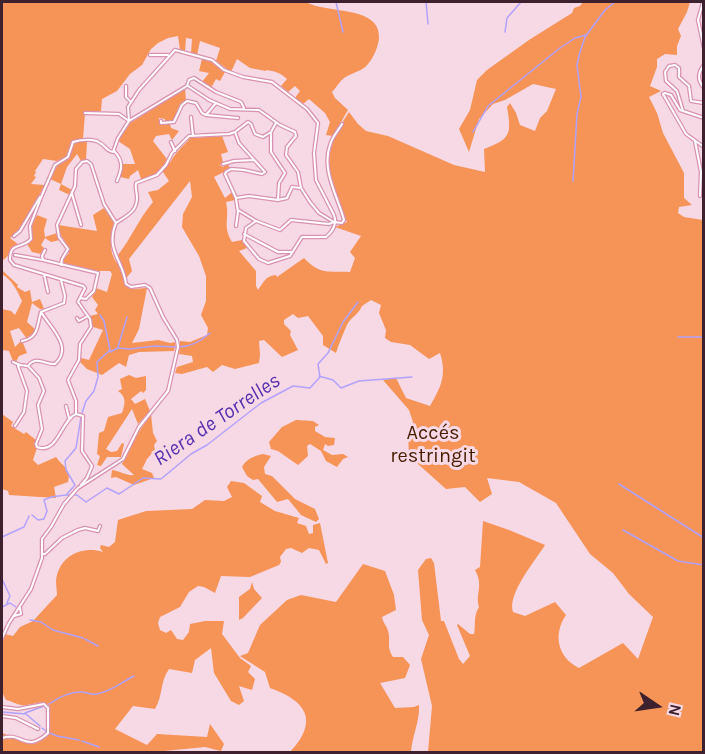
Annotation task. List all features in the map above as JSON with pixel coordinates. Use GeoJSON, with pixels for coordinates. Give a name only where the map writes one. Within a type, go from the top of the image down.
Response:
{"type":"FeatureCollection","features":[{"type":"Feature","properties":{"kind":"street"},"geometry":{"type":"LineString","coordinates":[[703,2],[698,20],[704,48]]}},
{"type":"Feature","properties":{"kind":"street"},"geometry":{"type":"LineString","coordinates":[[129,121],[128,108],[142,85],[168,55],[176,51],[213,60],[225,70],[242,76],[270,81],[310,112],[318,122],[314,153],[317,184],[334,215],[336,222],[334,227],[327,236],[302,237],[293,252],[283,260],[264,263],[244,243],[247,227],[256,221]]}},
{"type":"Feature","properties":{"kind":"street"},"geometry":{"type":"LineString","coordinates":[[150,56],[168,55]]}},
{"type":"Feature","properties":{"kind":"street"},"geometry":{"type":"LineString","coordinates":[[685,113],[677,91],[666,81],[665,72],[669,66],[675,65],[679,68],[679,77],[689,86],[691,101],[704,103]]}},
{"type":"Feature","properties":{"kind":"street"},"geometry":{"type":"LineString","coordinates":[[704,65],[698,71],[700,84],[704,88]]}},
{"type":"Feature","properties":{"kind":"street"},"geometry":{"type":"LineString","coordinates":[[114,151],[129,121],[188,86],[189,80],[195,78],[216,92],[240,101],[244,109]]}},
{"type":"Feature","properties":{"kind":"street"},"geometry":{"type":"LineString","coordinates":[[126,86],[126,97],[131,102]]}},
{"type":"Feature","properties":{"kind":"street"},"geometry":{"type":"LineString","coordinates":[[188,86],[230,109],[259,110],[296,134],[287,147],[286,154],[298,172],[302,188],[318,212],[340,224],[344,220],[332,186],[327,155],[332,139],[342,124]]}},
{"type":"Feature","properties":{"kind":"street"},"geometry":{"type":"LineString","coordinates":[[704,118],[685,113],[671,95],[664,93],[664,99],[682,128],[704,147]]}},
{"type":"Feature","properties":{"kind":"street"},"geometry":{"type":"LineString","coordinates":[[161,121],[161,123],[174,123],[181,105],[187,101],[195,102],[206,115],[238,118]]}},
{"type":"Feature","properties":{"kind":"street"},"geometry":{"type":"LineString","coordinates":[[206,115],[216,103]]}},
{"type":"Feature","properties":{"kind":"street"},"geometry":{"type":"LineString","coordinates":[[86,113],[119,114],[129,121]]}},
{"type":"Feature","properties":{"kind":"street"},"geometry":{"type":"LineString","coordinates":[[191,117],[193,136]]}},
{"type":"Feature","properties":{"kind":"street"},"geometry":{"type":"LineString","coordinates":[[78,488],[123,459],[138,427],[168,391],[178,345],[150,288],[145,285],[131,287],[126,284],[125,275],[113,250],[112,237],[116,223],[135,208],[136,183],[156,176],[174,151],[189,136],[235,132],[248,122],[258,136],[264,137],[271,132]]}},
{"type":"Feature","properties":{"kind":"street"},"geometry":{"type":"LineString","coordinates":[[276,122],[271,132],[271,152],[274,160],[285,172],[279,183],[278,200]]}},
{"type":"Feature","properties":{"kind":"street"},"geometry":{"type":"LineString","coordinates":[[235,132],[238,141],[264,170],[264,173],[244,170],[230,170],[225,173],[236,198],[238,210],[236,226]]}},
{"type":"Feature","properties":{"kind":"street"},"geometry":{"type":"LineString","coordinates":[[76,414],[76,401],[68,380],[79,360],[80,344],[91,328],[88,316],[79,303],[85,288],[14,265],[10,259],[13,248],[24,245],[31,239],[30,226],[54,167],[68,157],[70,146],[74,142],[95,141],[101,143],[109,152],[114,151],[119,156],[122,166],[117,181]]}},
{"type":"Feature","properties":{"kind":"street"},"geometry":{"type":"LineString","coordinates":[[695,141],[701,172],[700,196]]}},
{"type":"Feature","properties":{"kind":"street"},"geometry":{"type":"LineString","coordinates":[[171,142],[174,151]]}},
{"type":"Feature","properties":{"kind":"street"},"geometry":{"type":"LineString","coordinates":[[222,164],[254,160]]}},
{"type":"Feature","properties":{"kind":"street"},"geometry":{"type":"LineString","coordinates":[[61,265],[68,250],[59,237],[57,225],[76,184],[77,167],[83,161],[88,162],[104,204],[116,223]]}},
{"type":"Feature","properties":{"kind":"street"},"geometry":{"type":"LineString","coordinates":[[236,198],[249,196],[278,200],[287,198],[291,188],[302,188]]}},
{"type":"Feature","properties":{"kind":"street"},"geometry":{"type":"LineString","coordinates":[[72,193],[81,225]]}},
{"type":"Feature","properties":{"kind":"street"},"geometry":{"type":"LineString","coordinates":[[14,236],[20,231],[42,195]]}},
{"type":"Feature","properties":{"kind":"street"},"geometry":{"type":"LineString","coordinates":[[238,210],[279,231],[291,220],[329,225],[336,222]]}},
{"type":"Feature","properties":{"kind":"street"},"geometry":{"type":"LineString","coordinates":[[244,234],[278,252],[293,252]]}},
{"type":"Feature","properties":{"kind":"street"},"geometry":{"type":"LineString","coordinates":[[43,260],[45,250]]}},
{"type":"Feature","properties":{"kind":"street"},"geometry":{"type":"LineString","coordinates":[[15,255],[99,274],[93,294],[86,299],[80,298]]}},
{"type":"Feature","properties":{"kind":"street"},"geometry":{"type":"LineString","coordinates":[[44,274],[48,292]]}},
{"type":"Feature","properties":{"kind":"street"},"geometry":{"type":"LineString","coordinates":[[40,312],[63,303],[65,296],[61,280]]}},
{"type":"Feature","properties":{"kind":"street"},"geometry":{"type":"LineString","coordinates":[[22,341],[36,334],[40,312]]}},
{"type":"Feature","properties":{"kind":"street"},"geometry":{"type":"LineString","coordinates":[[28,366],[39,360],[55,364],[63,351],[60,340],[40,312]]}},
{"type":"Feature","properties":{"kind":"street"},"geometry":{"type":"LineString","coordinates":[[77,318],[79,321],[88,316]]}},
{"type":"Feature","properties":{"kind":"street"},"geometry":{"type":"LineString","coordinates":[[2,638],[32,589],[42,554],[42,539],[71,495],[87,478],[92,466],[81,448],[83,416],[76,414],[69,418],[51,445],[43,449],[37,447],[42,429],[38,405],[44,391],[39,378],[28,366],[13,362]]}},
{"type":"Feature","properties":{"kind":"street"},"geometry":{"type":"LineString","coordinates":[[15,426],[23,413],[27,391],[18,370],[20,365]]}},
{"type":"Feature","properties":{"kind":"street"},"geometry":{"type":"LineString","coordinates":[[66,406],[69,418]]}},
{"type":"Feature","properties":{"kind":"street"},"geometry":{"type":"LineString","coordinates":[[42,554],[45,554],[58,541],[78,530],[85,528],[98,531],[100,526]]}},
{"type":"Feature","properties":{"kind":"street"},"geometry":{"type":"LineString","coordinates":[[78,530],[81,535]]}},
{"type":"Feature","properties":{"kind":"street"},"geometry":{"type":"LineString","coordinates":[[2,707],[18,709],[45,705],[48,710],[48,731],[34,744],[8,737],[2,738]]}},
{"type":"Feature","properties":{"kind":"street"},"geometry":{"type":"LineString","coordinates":[[2,716],[16,718],[38,729]]}},
{"type":"Feature","properties":{"kind":"green space"},"geometry":{"type":"Polygon","coordinates":[[[2,2],[306,2],[315,6],[362,15],[377,27],[379,38],[378,45],[368,64],[344,78],[332,92],[348,110],[333,136],[326,135],[330,122],[325,113],[309,99],[303,104],[295,98],[300,91],[295,86],[288,92],[281,86],[287,79],[280,74],[250,68],[237,59],[231,72],[216,61],[220,48],[200,41],[197,55],[191,54],[192,39],[186,38],[185,52],[180,50],[178,36],[158,43],[151,49],[142,65],[130,74],[117,91],[102,99],[101,111],[85,113],[83,139],[72,142],[66,157],[57,161],[43,159],[35,171],[34,176],[36,177],[31,184],[45,185],[20,230],[10,238],[19,245],[12,247],[9,255],[2,261],[2,2]]]}},
{"type":"Feature","properties":{"kind":"green space","name":"Accés restringit"},"geometry":{"type":"Polygon","coordinates":[[[583,2],[690,2],[678,29],[681,36],[677,46],[677,55],[665,54],[657,59],[657,67],[650,86],[661,91],[649,97],[663,133],[684,173],[684,198],[692,205],[679,207],[678,213],[684,217],[703,220],[703,752],[428,752],[432,706],[421,659],[429,635],[422,620],[418,570],[426,559],[431,558],[434,563],[441,621],[444,621],[463,664],[470,656],[457,625],[470,634],[474,634],[475,617],[479,607],[479,581],[475,570],[480,567],[483,521],[545,545],[518,587],[512,605],[513,612],[525,616],[555,602],[566,615],[559,630],[559,644],[566,658],[579,668],[623,643],[638,659],[653,617],[629,594],[613,573],[590,554],[556,503],[519,482],[487,478],[492,494],[480,502],[465,487],[446,489],[409,456],[408,432],[413,422],[409,410],[383,380],[396,378],[406,398],[430,406],[442,381],[442,361],[440,353],[429,359],[410,345],[391,342],[385,338],[386,330],[379,313],[381,305],[371,300],[362,306],[347,325],[336,353],[323,345],[323,336],[308,316],[298,318],[293,314],[284,320],[284,324],[291,331],[290,335],[298,350],[282,357],[264,340],[259,341],[259,363],[235,369],[222,365],[213,372],[207,367],[182,374],[175,373],[177,367],[193,362],[192,356],[179,354],[180,341],[190,342],[207,335],[208,328],[201,315],[206,301],[206,276],[199,256],[182,227],[183,214],[192,197],[190,181],[129,259],[132,271],[124,281],[131,289],[147,288],[139,329],[132,343],[158,340],[176,342],[174,351],[139,352],[129,355],[126,367],[119,363],[102,375],[87,369],[80,362],[81,358],[89,360],[103,330],[93,327],[90,316],[98,314],[95,310],[98,305],[92,297],[96,288],[107,292],[112,274],[110,271],[97,271],[64,264],[63,260],[69,253],[69,248],[60,234],[58,225],[97,231],[93,215],[104,208],[114,223],[111,239],[112,250],[118,264],[118,255],[153,202],[148,192],[158,190],[169,181],[161,169],[150,178],[141,179],[138,170],[129,179],[120,177],[123,164],[135,164],[130,149],[118,141],[130,123],[185,89],[186,100],[180,104],[174,121],[165,122],[165,119],[159,118],[159,124],[170,124],[171,128],[179,131],[172,140],[169,134],[156,136],[153,141],[170,163],[190,138],[222,136],[228,152],[221,154],[223,162],[220,165],[223,167],[228,164],[230,169],[214,177],[225,198],[232,192],[235,200],[226,202],[227,231],[232,242],[242,240],[247,248],[239,251],[256,271],[258,290],[267,278],[276,275],[277,277],[304,258],[320,270],[350,272],[355,258],[350,252],[361,236],[335,227],[347,222],[335,192],[329,166],[333,141],[349,112],[366,131],[388,136],[454,165],[485,172],[484,149],[504,139],[507,135],[509,124],[507,107],[510,103],[520,125],[535,131],[556,89],[533,84],[493,104],[479,119],[469,152],[459,129],[470,110],[477,80],[487,70],[529,40],[572,13],[574,8],[583,2]]]}},
{"type":"Feature","properties":{"kind":"green space"},"geometry":{"type":"Polygon","coordinates":[[[202,59],[213,62],[225,72],[220,81],[216,79],[211,88],[202,82],[209,73],[199,71],[202,59]]]}},
{"type":"Feature","properties":{"kind":"green space"},"geometry":{"type":"Polygon","coordinates":[[[87,142],[86,160],[81,161],[77,154],[67,167],[61,184],[50,179],[58,164],[69,157],[73,144],[87,142]]]}},
{"type":"Feature","properties":{"kind":"green space"},"geometry":{"type":"Polygon","coordinates":[[[61,184],[72,190],[70,195],[59,190],[61,184]]]}},
{"type":"Feature","properties":{"kind":"green space"},"geometry":{"type":"Polygon","coordinates":[[[37,215],[47,219],[45,237],[57,233],[60,240],[51,242],[45,238],[41,245],[44,248],[41,254],[32,252],[27,244],[33,238],[31,227],[37,215]]]}},
{"type":"Feature","properties":{"kind":"green space"},"geometry":{"type":"Polygon","coordinates":[[[2,270],[18,285],[17,287],[25,292],[30,290],[32,302],[40,299],[44,309],[32,303],[27,322],[36,330],[27,339],[19,328],[10,331],[15,347],[20,342],[23,343],[27,353],[19,356],[16,362],[13,361],[9,351],[2,350],[2,309],[11,311],[15,315],[22,301],[11,282],[2,274],[2,270]]]}},
{"type":"Feature","properties":{"kind":"green space"},"geometry":{"type":"Polygon","coordinates":[[[129,375],[136,378],[146,376],[146,390],[131,399],[135,404],[145,399],[150,411],[138,424],[132,409],[106,449],[111,452],[117,451],[122,443],[124,444],[121,457],[107,457],[101,466],[97,465],[100,456],[97,454],[99,433],[104,431],[108,417],[122,413],[124,401],[118,391],[122,389],[120,379],[129,375]]]}},
{"type":"Feature","properties":{"kind":"green space"},"geometry":{"type":"Polygon","coordinates":[[[2,414],[13,422],[11,426],[24,434],[26,432],[36,440],[37,448],[33,460],[38,465],[56,457],[68,471],[68,482],[54,487],[56,498],[9,495],[8,491],[2,489],[2,414]]]}},
{"type":"Feature","properties":{"kind":"green space"},"geometry":{"type":"Polygon","coordinates":[[[151,414],[153,433],[157,441],[154,445],[155,450],[142,469],[152,473],[154,478],[134,485],[116,477],[111,478],[112,470],[134,475],[122,464],[134,439],[151,414]]]}},
{"type":"Feature","properties":{"kind":"green space"},"geometry":{"type":"Polygon","coordinates":[[[296,420],[313,421],[319,425],[315,427],[315,431],[325,437],[335,438],[334,445],[325,444],[323,450],[332,455],[343,454],[348,457],[343,459],[337,467],[326,461],[321,451],[310,444],[307,446],[308,456],[298,465],[278,451],[271,449],[269,442],[282,427],[296,420]]]}},
{"type":"Feature","properties":{"kind":"green space"},"geometry":{"type":"Polygon","coordinates":[[[263,454],[271,456],[264,467],[265,474],[272,476],[295,499],[315,509],[319,519],[316,522],[301,515],[288,499],[277,502],[258,479],[253,480],[247,476],[242,467],[244,464],[251,458],[263,454]]]}},
{"type":"Feature","properties":{"kind":"green space"},"geometry":{"type":"Polygon","coordinates":[[[231,481],[244,483],[262,496],[260,502],[275,511],[299,518],[297,523],[306,526],[309,534],[313,533],[313,525],[320,523],[328,563],[326,564],[319,550],[309,548],[302,553],[291,548],[286,549],[280,557],[279,565],[250,577],[221,576],[215,593],[198,586],[189,592],[180,607],[160,617],[158,623],[160,630],[166,633],[171,630],[177,639],[183,640],[189,632],[190,624],[224,621],[222,634],[240,658],[251,666],[248,672],[255,679],[252,690],[239,686],[244,701],[239,705],[231,701],[214,673],[211,648],[195,660],[192,673],[169,669],[155,709],[133,706],[115,729],[147,745],[157,734],[207,737],[210,724],[224,744],[221,751],[205,747],[154,752],[2,752],[2,733],[29,742],[46,733],[50,707],[47,704],[40,702],[19,705],[6,700],[2,692],[2,641],[5,634],[13,636],[20,627],[33,621],[57,595],[56,577],[64,562],[75,553],[82,551],[103,552],[101,545],[109,547],[115,542],[118,520],[146,511],[192,509],[205,500],[224,501],[232,497],[227,487],[231,481]]]}},
{"type":"Feature","properties":{"kind":"green space"},"geometry":{"type":"Polygon","coordinates":[[[363,564],[385,571],[394,595],[396,610],[382,617],[388,631],[393,657],[403,657],[410,665],[405,678],[380,683],[395,708],[419,705],[411,752],[290,752],[304,731],[305,713],[293,699],[270,688],[265,672],[240,656],[248,653],[260,625],[287,600],[301,595],[336,602],[363,564]]]}},
{"type":"Feature","properties":{"kind":"green space"},"geometry":{"type":"Polygon","coordinates":[[[252,582],[254,589],[262,598],[239,620],[239,597],[250,589],[252,582]]]}},
{"type":"Feature","properties":{"kind":"waterway"},"geometry":{"type":"LineString","coordinates":[[336,2],[343,32]]}},
{"type":"Feature","properties":{"kind":"waterway"},"geometry":{"type":"LineString","coordinates":[[426,2],[428,24]]}},
{"type":"Feature","properties":{"kind":"waterway"},"geometry":{"type":"LineString","coordinates":[[505,32],[507,18],[521,2]]}},
{"type":"Feature","properties":{"kind":"waterway"},"geometry":{"type":"LineString","coordinates":[[573,181],[577,114],[581,97],[577,65],[580,52],[585,37],[605,10],[615,2]]}},
{"type":"Feature","properties":{"kind":"waterway"},"geometry":{"type":"LineString","coordinates":[[473,132],[488,106],[560,48],[575,38],[586,35]]}},
{"type":"Feature","properties":{"kind":"waterway","name":"Riera de Torrelles"},"geometry":{"type":"LineString","coordinates":[[66,495],[77,495],[86,502],[107,488],[119,494],[143,478],[161,479],[261,403],[293,386],[310,388],[320,377],[318,364],[328,353],[343,322],[358,302]]}},
{"type":"Feature","properties":{"kind":"waterway"},"geometry":{"type":"LineString","coordinates":[[82,413],[86,401],[94,391],[98,377],[97,362],[110,350],[104,321],[100,315]]}},
{"type":"Feature","properties":{"kind":"waterway"},"geometry":{"type":"LineString","coordinates":[[118,347],[127,317]]}},
{"type":"Feature","properties":{"kind":"waterway"},"geometry":{"type":"LineString","coordinates":[[179,347],[196,343],[210,333]]}},
{"type":"Feature","properties":{"kind":"waterway"},"geometry":{"type":"LineString","coordinates":[[678,337],[704,337]]}},
{"type":"Feature","properties":{"kind":"waterway"},"geometry":{"type":"LineString","coordinates":[[110,352],[118,348],[176,347]]}},
{"type":"Feature","properties":{"kind":"waterway"},"geometry":{"type":"LineString","coordinates":[[319,376],[333,380],[341,388],[359,381],[412,377]]}},
{"type":"Feature","properties":{"kind":"waterway"},"geometry":{"type":"LineString","coordinates":[[32,515],[38,520],[44,519],[47,511],[44,500],[66,495],[75,485],[66,470],[65,461],[76,448],[81,417]]}},
{"type":"Feature","properties":{"kind":"waterway"},"geometry":{"type":"LineString","coordinates":[[619,484],[704,538]]}},
{"type":"Feature","properties":{"kind":"waterway"},"geometry":{"type":"LineString","coordinates":[[2,537],[24,527],[29,516]]}},
{"type":"Feature","properties":{"kind":"waterway"},"geometry":{"type":"LineString","coordinates":[[623,530],[678,561],[704,565]]}},
{"type":"Feature","properties":{"kind":"waterway"},"geometry":{"type":"LineString","coordinates":[[2,579],[10,596],[7,603]]}},
{"type":"Feature","properties":{"kind":"waterway"},"geometry":{"type":"LineString","coordinates":[[2,607],[10,603],[16,607]]}},
{"type":"Feature","properties":{"kind":"waterway"},"geometry":{"type":"LineString","coordinates":[[30,620],[41,622],[53,630],[83,638]]}},
{"type":"Feature","properties":{"kind":"waterway"},"geometry":{"type":"LineString","coordinates":[[85,639],[98,646]]}},
{"type":"Feature","properties":{"kind":"waterway"},"geometry":{"type":"LineString","coordinates":[[49,704],[74,692],[102,693],[134,676]]}},
{"type":"Feature","properties":{"kind":"waterway"},"geometry":{"type":"LineString","coordinates":[[25,713],[44,706]]}},
{"type":"Feature","properties":{"kind":"waterway","name":"Riera de Torrelles"},"geometry":{"type":"LineString","coordinates":[[2,712],[26,714],[40,726]]}},
{"type":"Feature","properties":{"kind":"waterway","name":"Riera de Torrelles"},"geometry":{"type":"LineString","coordinates":[[42,728],[46,731]]}},
{"type":"Feature","properties":{"kind":"waterway","name":"Riera de Torrelles"},"geometry":{"type":"LineString","coordinates":[[50,733],[79,740]]}},
{"type":"Feature","properties":{"kind":"waterway","name":"Riera de Torrelles"},"geometry":{"type":"LineString","coordinates":[[82,741],[99,747]]}}]}
